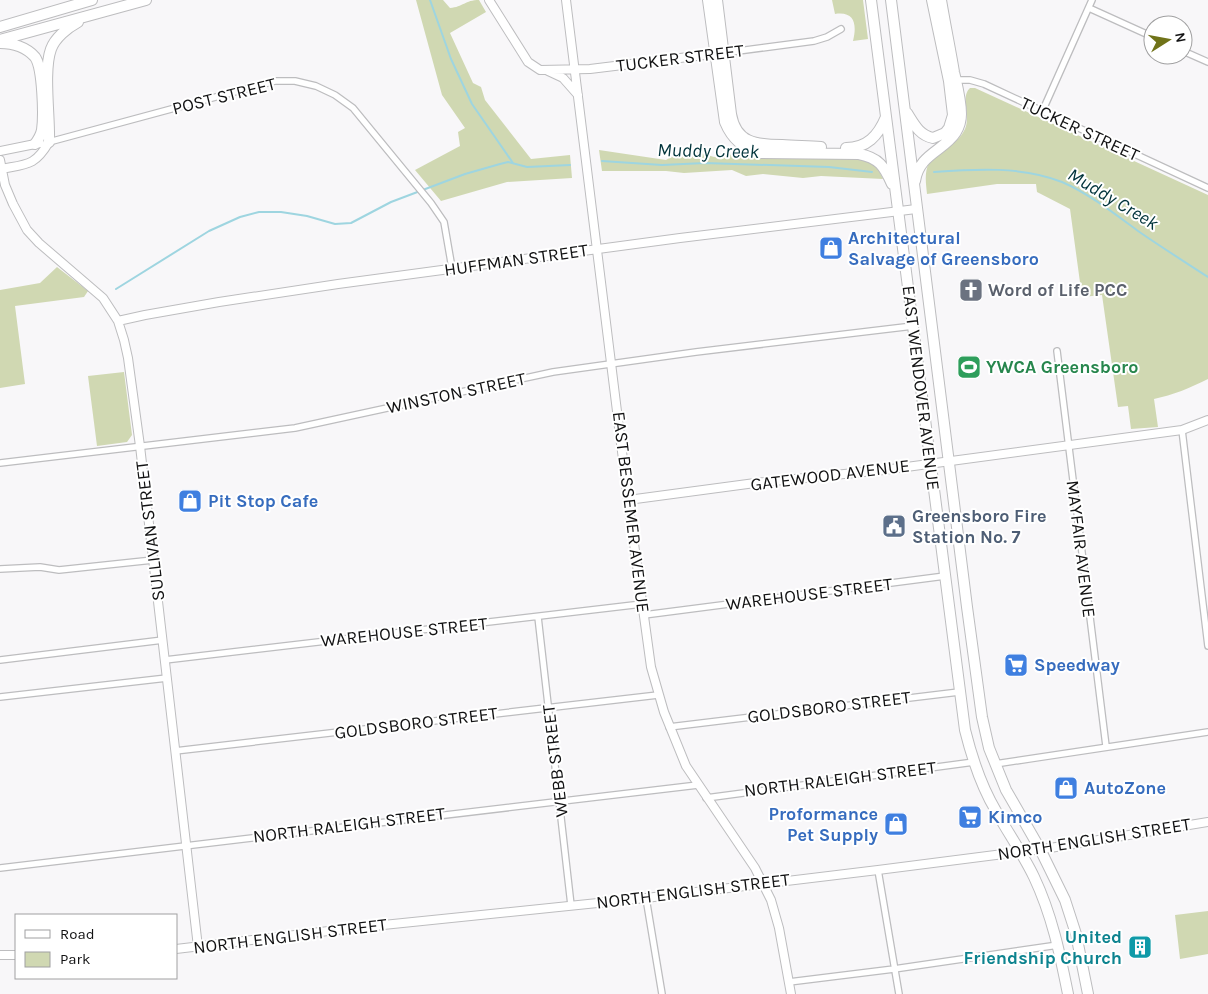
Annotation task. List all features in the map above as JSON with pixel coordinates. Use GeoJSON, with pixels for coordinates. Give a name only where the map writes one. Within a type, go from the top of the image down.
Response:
{"type":"FeatureCollection","features":[{"type":"Feature","properties":{"kind":"highway"},"geometry":{"type":"LineString","coordinates":[[0,27],[92,0]]}},
{"type":"Feature","properties":{"kind":"highway"},"geometry":{"type":"LineString","coordinates":[[0,41],[146,0]]}},
{"type":"Feature","properties":{"kind":"highway"},"geometry":{"type":"LineString","coordinates":[[708,0],[732,121],[739,133],[755,144],[856,148],[872,140],[882,126],[886,115]]}},
{"type":"Feature","properties":{"kind":"highway"},"geometry":{"type":"LineString","coordinates":[[717,0],[725,122],[737,142],[753,151],[761,153],[859,154],[868,156],[875,159],[882,166],[897,193]]}},
{"type":"Feature","properties":{"kind":"highway","name":"EAST WENDOVER AVENUE"},"geometry":{"type":"LineString","coordinates":[[871,0],[965,730],[974,762],[990,800],[1021,852],[1042,894],[1054,928],[1068,994]]}},
{"type":"Feature","properties":{"kind":"highway","name":"EAST WENDOVER AVENUE"},"geometry":{"type":"LineString","coordinates":[[891,0],[916,209],[982,717],[989,748],[1006,790],[1057,882],[1071,919],[1088,994]]}},
{"type":"Feature","properties":{"kind":"highway"},"geometry":{"type":"LineString","coordinates":[[914,187],[916,174],[921,164],[952,138],[959,128],[961,114],[932,0]]}},
{"type":"Feature","properties":{"kind":"highway"},"geometry":{"type":"LineString","coordinates":[[904,108],[913,124],[923,135],[933,138],[946,133],[954,115],[952,81],[941,0]]}},
{"type":"Feature","properties":{"kind":"highway"},"geometry":{"type":"LineString","coordinates":[[49,142],[48,65],[51,49],[59,36],[89,16]]}},
{"type":"Feature","properties":{"kind":"highway"},"geometry":{"type":"LineString","coordinates":[[0,41],[23,48],[35,58],[40,70],[42,131],[35,144]]}},
{"type":"Feature","properties":{"kind":"street"},"geometry":{"type":"LineString","coordinates":[[489,0],[528,62],[536,68],[563,78],[578,95]]}},
{"type":"Feature","properties":{"kind":"street","name":"EAST BESSEMER AVENUE"},"geometry":{"type":"LineString","coordinates":[[566,0],[628,500],[651,667],[669,727],[684,760],[706,798],[747,855],[763,883],[777,921],[791,994]]}},
{"type":"Feature","properties":{"kind":"street"},"geometry":{"type":"LineString","coordinates":[[1042,112],[1092,0]]}},
{"type":"Feature","properties":{"kind":"street"},"geometry":{"type":"LineString","coordinates":[[1088,8],[1143,33]]}},
{"type":"Feature","properties":{"kind":"street","name":"TUCKER STREET"},"geometry":{"type":"LineString","coordinates":[[546,71],[575,68],[590,69],[814,41],[827,37],[841,29]]}},
{"type":"Feature","properties":{"kind":"street"},"geometry":{"type":"LineString","coordinates":[[1193,55],[1208,62]]}},
{"type":"Feature","properties":{"kind":"street","name":"TUCKER STREET"},"geometry":{"type":"LineString","coordinates":[[952,81],[970,80],[976,82],[1208,188]]}},
{"type":"Feature","properties":{"kind":"street","name":"POST STREET"},"geometry":{"type":"LineString","coordinates":[[0,150],[49,142],[275,81],[295,81],[316,86],[335,95],[352,108],[431,203],[444,222],[452,268]]}},
{"type":"Feature","properties":{"kind":"street"},"geometry":{"type":"LineString","coordinates":[[1,169],[34,161],[41,156],[49,142]]}},
{"type":"Feature","properties":{"kind":"street","name":"SULLIVAN STREET"},"geometry":{"type":"LineString","coordinates":[[0,160],[1,169],[13,204],[27,230],[39,243],[103,298],[118,321],[128,358],[140,446],[198,947]]}},
{"type":"Feature","properties":{"kind":"street","name":"HUFFMAN STREET"},"geometry":{"type":"LineString","coordinates":[[118,321],[218,302],[452,268],[916,209]]}},
{"type":"Feature","properties":{"kind":"street","name":"WINSTON STREET"},"geometry":{"type":"LineString","coordinates":[[0,463],[295,428],[528,377],[612,363],[913,326]]}},
{"type":"Feature","properties":{"kind":"street","name":"MAYFAIR AVENUE"},"geometry":{"type":"LineString","coordinates":[[1057,352],[1106,746]]}},
{"type":"Feature","properties":{"kind":"street","name":"GATEWOOD AVENUE"},"geometry":{"type":"LineString","coordinates":[[628,500],[949,461],[1182,430],[1208,420]]}},
{"type":"Feature","properties":{"kind":"street"},"geometry":{"type":"LineString","coordinates":[[1182,430],[1208,646]]}},
{"type":"Feature","properties":{"kind":"street"},"geometry":{"type":"LineString","coordinates":[[0,569],[40,567],[59,570],[153,560]]}},
{"type":"Feature","properties":{"kind":"street","name":"WAREHOUSE STREET"},"geometry":{"type":"LineString","coordinates":[[644,615],[945,576]]}},
{"type":"Feature","properties":{"kind":"street","name":"WAREHOUSE STREET"},"geometry":{"type":"LineString","coordinates":[[165,660],[642,604]]}},
{"type":"Feature","properties":{"kind":"street","name":"WEBB STREET"},"geometry":{"type":"LineString","coordinates":[[538,617],[570,905]]}},
{"type":"Feature","properties":{"kind":"street"},"geometry":{"type":"LineString","coordinates":[[0,660],[163,640]]}},
{"type":"Feature","properties":{"kind":"street"},"geometry":{"type":"LineString","coordinates":[[0,697],[167,678]]}},
{"type":"Feature","properties":{"kind":"street","name":"GOLDSBORO STREET"},"geometry":{"type":"LineString","coordinates":[[669,727],[959,692]]}},
{"type":"Feature","properties":{"kind":"street","name":"GOLDSBORO STREET"},"geometry":{"type":"LineString","coordinates":[[175,751],[658,695]]}},
{"type":"Feature","properties":{"kind":"street"},"geometry":{"type":"LineString","coordinates":[[995,764],[1208,732]]}},
{"type":"Feature","properties":{"kind":"street","name":"NORTH RALEIGH STREET"},"geometry":{"type":"LineString","coordinates":[[706,798],[974,762]]}},
{"type":"Feature","properties":{"kind":"street","name":"NORTH RALEIGH STREET"},"geometry":{"type":"LineString","coordinates":[[0,868],[185,844],[698,784]]}},
{"type":"Feature","properties":{"kind":"street","name":"NORTH ENGLISH STREET"},"geometry":{"type":"LineString","coordinates":[[178,949],[646,898],[878,870],[1021,852],[1208,822]]}},
{"type":"Feature","properties":{"kind":"street"},"geometry":{"type":"LineString","coordinates":[[878,870],[899,994]]}},
{"type":"Feature","properties":{"kind":"street"},"geometry":{"type":"LineString","coordinates":[[646,898],[662,994]]}},
{"type":"Feature","properties":{"kind":"street"},"geometry":{"type":"LineString","coordinates":[[789,982],[1058,945]]}},
{"type":"Feature","properties":{"kind":"street"},"geometry":{"type":"LineString","coordinates":[[0,955],[15,955]]}},
{"type":"Feature","properties":{"kind":"green space"},"geometry":{"type":"Polygon","coordinates":[[[416,0],[443,0],[450,8],[479,0],[486,12],[450,33],[473,83],[481,87],[485,100],[531,159],[570,155],[572,178],[507,182],[441,201],[415,170],[460,146],[458,132],[465,128],[442,95],[416,0]]]}},
{"type":"Feature","properties":{"kind":"green space"},"geometry":{"type":"Polygon","coordinates":[[[832,0],[863,0],[868,39],[853,41],[855,30],[853,20],[847,15],[835,14],[832,0]]]}},
{"type":"Feature","properties":{"kind":"green space"},"geometry":{"type":"Polygon","coordinates":[[[970,88],[975,88],[1208,195],[1208,379],[1181,391],[1154,399],[1158,427],[1131,429],[1128,406],[1118,407],[1102,295],[1082,297],[1070,209],[1037,192],[1036,184],[997,184],[927,194],[926,174],[929,163],[932,158],[956,141],[965,129],[967,124],[966,96],[970,88]]]}},
{"type":"Feature","properties":{"kind":"green space"},"geometry":{"type":"Polygon","coordinates":[[[738,148],[754,156],[862,158],[875,166],[883,179],[821,176],[803,178],[763,174],[746,176],[732,170],[684,173],[666,171],[602,171],[599,150],[666,160],[674,155],[698,152],[714,157],[734,154],[738,148]]]}},
{"type":"Feature","properties":{"kind":"green space"},"geometry":{"type":"Polygon","coordinates":[[[57,267],[88,291],[84,297],[15,306],[25,384],[0,388],[0,290],[40,283],[57,267]]]}},
{"type":"Feature","properties":{"kind":"green space"},"geometry":{"type":"Polygon","coordinates":[[[124,372],[132,435],[127,442],[97,446],[88,376],[124,372]]]}},
{"type":"Feature","properties":{"kind":"green space"},"geometry":{"type":"Polygon","coordinates":[[[1208,911],[1208,954],[1180,959],[1175,915],[1208,911]]]}},
{"type":"Feature","properties":{"kind":"waterway","name":"Muddy Creek"},"geometry":{"type":"LineString","coordinates":[[430,0],[451,59],[472,104],[513,163]]}},
{"type":"Feature","properties":{"kind":"waterway","name":"Muddy Creek"},"geometry":{"type":"LineString","coordinates":[[602,161],[662,165],[705,163],[829,167],[872,172]]}},
{"type":"Feature","properties":{"kind":"waterway"},"geometry":{"type":"LineString","coordinates":[[116,289],[209,231],[240,217],[259,212],[281,212],[307,216],[335,224],[351,223],[391,202],[465,174],[500,164],[508,162],[527,167],[570,165]]}},
{"type":"Feature","properties":{"kind":"waterway","name":"Muddy Creek"},"geometry":{"type":"LineString","coordinates":[[934,172],[965,170],[1015,171],[1031,173],[1062,182],[1111,211],[1208,277]]}},
{"type":"Feature","properties":{"kind":"place","name":"Architectural Salvage of Greensboro"},"geometry":{"type":"Point","coordinates":[831,248]}},
{"type":"Feature","properties":{"kind":"place","name":"Word of Life PCC"},"geometry":{"type":"Point","coordinates":[971,290]}},
{"type":"Feature","properties":{"kind":"place","name":"YWCA Greensboro"},"geometry":{"type":"Point","coordinates":[969,367]}},
{"type":"Feature","properties":{"kind":"place","name":"Pit Stop Cafe"},"geometry":{"type":"Point","coordinates":[190,501]}},
{"type":"Feature","properties":{"kind":"place","name":"Greensboro Fire Station No. 7"},"geometry":{"type":"Point","coordinates":[894,526]}},
{"type":"Feature","properties":{"kind":"place","name":"Speedway"},"geometry":{"type":"Point","coordinates":[1016,665]}},
{"type":"Feature","properties":{"kind":"place","name":"AutoZone"},"geometry":{"type":"Point","coordinates":[1066,788]}},
{"type":"Feature","properties":{"kind":"place","name":"Kimco"},"geometry":{"type":"Point","coordinates":[970,817]}},
{"type":"Feature","properties":{"kind":"place","name":"Proformance Pet Supply"},"geometry":{"type":"Point","coordinates":[896,824]}},
{"type":"Feature","properties":{"kind":"place","name":"United Friendship Church"},"geometry":{"type":"Point","coordinates":[1140,947]}}]}
